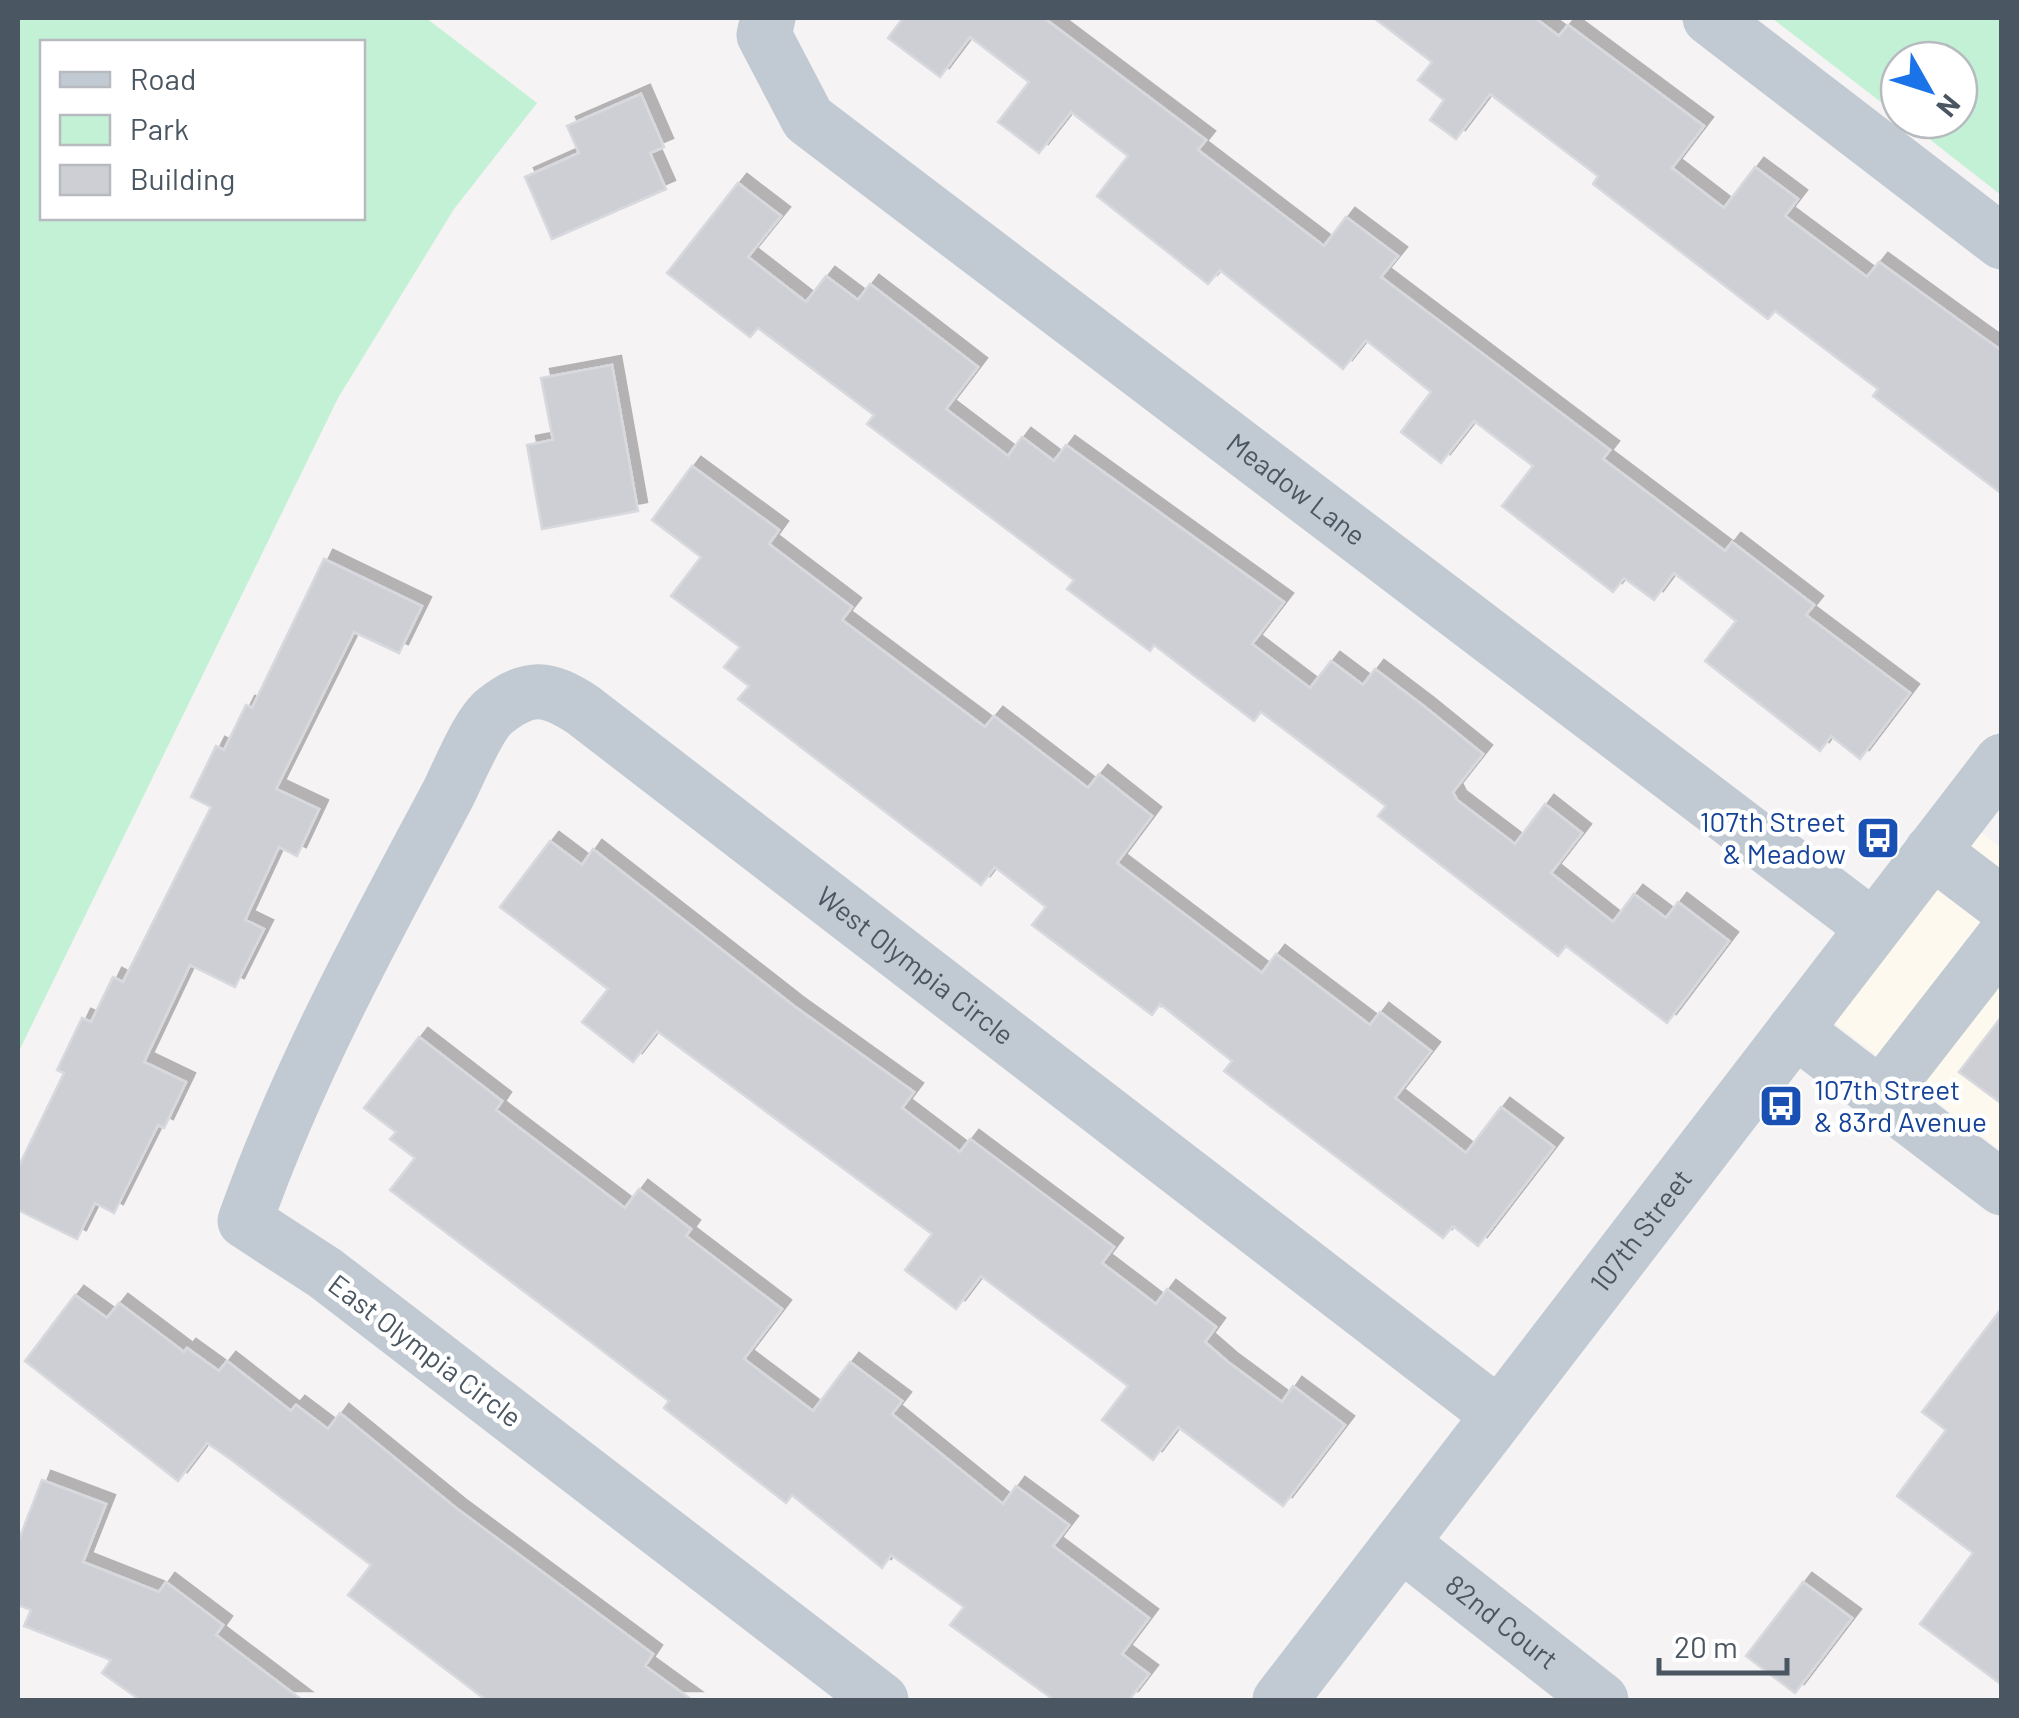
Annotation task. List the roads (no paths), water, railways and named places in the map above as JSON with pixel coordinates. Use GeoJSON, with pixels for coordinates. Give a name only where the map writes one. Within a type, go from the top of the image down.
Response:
{"type":"FeatureCollection","features":[{"type":"Feature","properties":{"kind":"street","name":"Meadow Lane"},"geometry":{"type":"LineString","coordinates":[[768,18],[764,35],[808,118],[1873,928]]}},
{"type":"Feature","properties":{"kind":"street"},"geometry":{"type":"LineString","coordinates":[[1710,18],[2002,242]]}},
{"type":"Feature","properties":{"kind":"street","name":"West Olympia Circle"},"geometry":{"type":"LineString","coordinates":[[390,901],[492,712],[529,690],[557,693],[1499,1415]]}},
{"type":"Feature","properties":{"kind":"street","name":"107th Street"},"geometry":{"type":"LineString","coordinates":[[1280,1700],[2002,761]]}},
{"type":"Feature","properties":{"kind":"street"},"geometry":{"type":"LineString","coordinates":[[1932,851],[2002,904]]}},
{"type":"Feature","properties":{"kind":"street","name":"East Olympia Circle"},"geometry":{"type":"LineString","coordinates":[[390,901],[272,1143],[245,1221],[325,1273],[882,1700]]}},
{"type":"Feature","properties":{"kind":"street"},"geometry":{"type":"LineString","coordinates":[[1880,1096],[2002,939]]}},
{"type":"Feature","properties":{"kind":"street"},"geometry":{"type":"LineString","coordinates":[[1794,1030],[2002,1188]]}},
{"type":"Feature","properties":{"kind":"street","name":"82nd Court"},"geometry":{"type":"LineString","coordinates":[[1400,1543],[1600,1700]]}},
{"type":"Feature","properties":{"kind":"place","name":"107th Street & Meadow"},"geometry":{"type":"Point","coordinates":[1878,838]}},
{"type":"Feature","properties":{"kind":"place","name":"107th Street & 83rd Avenue"},"geometry":{"type":"Point","coordinates":[1781,1106]}}]}
